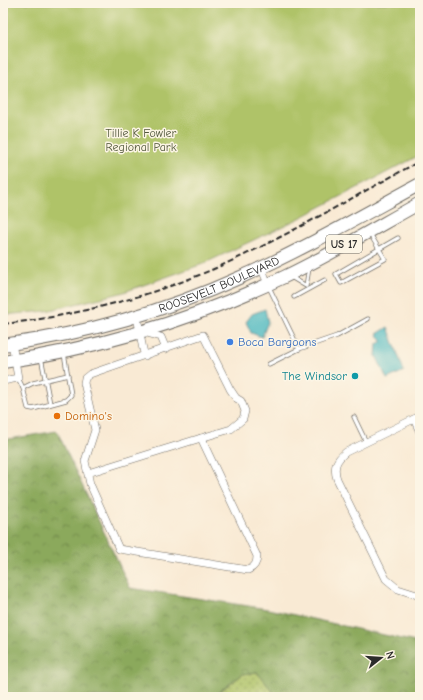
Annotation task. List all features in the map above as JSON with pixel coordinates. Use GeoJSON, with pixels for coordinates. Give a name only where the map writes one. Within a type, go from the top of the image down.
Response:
{"type":"FeatureCollection","features":[{"type":"Feature","properties":{"kind":"highway","name":"ROOSEVELT BOULEVARD"},"geometry":{"type":"LineString","coordinates":[[8,344],[88,329],[191,297],[261,268],[420,184]]}},
{"type":"Feature","properties":{"kind":"highway"},"geometry":{"type":"LineString","coordinates":[[369,231],[369,222],[385,203]]}},
{"type":"Feature","properties":{"kind":"highway","name":"ROOSEVELT BOULEVARD"},"geometry":{"type":"LineString","coordinates":[[9,361],[64,351],[141,332],[206,310],[286,276],[420,203]]}},
{"type":"Feature","properties":{"kind":"street"},"geometry":{"type":"LineString","coordinates":[[261,268],[268,284]]}},
{"type":"Feature","properties":{"kind":"street"},"geometry":{"type":"LineString","coordinates":[[136,315],[141,332],[140,341],[145,356]]}},
{"type":"Feature","properties":{"kind":"street"},"geometry":{"type":"LineString","coordinates":[[141,332],[161,337],[166,348]]}},
{"type":"Feature","properties":{"kind":"street"},"geometry":{"type":"LineString","coordinates":[[88,473],[201,438],[231,429],[243,419],[245,411],[241,401],[236,398],[230,389],[203,335],[90,374],[85,378],[84,383],[95,430],[85,461],[90,484],[119,549],[242,569],[253,568],[257,562],[257,556],[201,438]]}},
{"type":"Feature","properties":{"kind":"street"},"geometry":{"type":"LineString","coordinates":[[3,381],[18,378],[9,361],[8,344]]}},
{"type":"Feature","properties":{"kind":"street"},"geometry":{"type":"LineString","coordinates":[[420,432],[417,418],[346,452],[337,460],[335,467],[337,479],[381,572],[392,585],[406,593],[420,596]]}},
{"type":"Feature","properties":{"kind":"lane"},"geometry":{"type":"LineString","coordinates":[[369,231],[379,248],[385,259],[341,283],[336,274],[379,248],[398,238]]}},
{"type":"Feature","properties":{"kind":"lane"},"geometry":{"type":"LineString","coordinates":[[307,288],[308,270],[312,262]]}},
{"type":"Feature","properties":{"kind":"lane"},"geometry":{"type":"LineString","coordinates":[[286,276],[293,277],[307,288]]}},
{"type":"Feature","properties":{"kind":"lane"},"geometry":{"type":"LineString","coordinates":[[294,297],[307,288],[325,280]]}},
{"type":"Feature","properties":{"kind":"lane"},"geometry":{"type":"LineString","coordinates":[[268,284],[299,349]]}},
{"type":"Feature","properties":{"kind":"lane"},"geometry":{"type":"LineString","coordinates":[[269,364],[299,349],[337,336],[368,318]]}},
{"type":"Feature","properties":{"kind":"lane"},"geometry":{"type":"LineString","coordinates":[[18,378],[23,388],[28,408],[66,400],[71,395],[64,351]]}},
{"type":"Feature","properties":{"kind":"lane"},"geometry":{"type":"LineString","coordinates":[[40,356],[50,404]]}},
{"type":"Feature","properties":{"kind":"lane"},"geometry":{"type":"LineString","coordinates":[[23,388],[45,380],[68,375]]}},
{"type":"Feature","properties":{"kind":"lane"},"geometry":{"type":"LineString","coordinates":[[354,417],[366,442]]}},
{"type":"Feature","properties":{"kind":"green space","name":"Tillie K Fowler Regional Park"},"geometry":{"type":"Polygon","coordinates":[[[3,3],[420,3],[420,155],[300,218],[203,264],[121,293],[46,311],[3,315],[3,3]]]}},
{"type":"Feature","properties":{"kind":"green space"},"geometry":{"type":"Polygon","coordinates":[[[57,431],[130,588],[268,609],[420,643],[420,697],[277,697],[257,672],[243,674],[212,697],[3,697],[3,440],[57,431]]]}},
{"type":"Feature","properties":{"kind":"green space"},"geometry":{"type":"Polygon","coordinates":[[[257,672],[277,697],[212,697],[243,674],[257,672]]]}},
{"type":"Feature","properties":{"kind":"water"},"geometry":{"type":"Polygon","coordinates":[[[265,309],[268,322],[262,337],[251,333],[246,322],[252,314],[265,309]]]}},
{"type":"Feature","properties":{"kind":"water"},"geometry":{"type":"Polygon","coordinates":[[[388,327],[404,371],[387,379],[376,356],[377,344],[382,341],[377,334],[388,327]]]}},
{"type":"Feature","properties":{"kind":"railway"},"geometry":{"type":"LineString","coordinates":[[3,324],[58,316],[112,304],[165,288],[191,278],[216,268],[268,243],[420,161]]}},
{"type":"Feature","properties":{"kind":"place","name":"Boca Bargoons"},"geometry":{"type":"Point","coordinates":[230,342]}},
{"type":"Feature","properties":{"kind":"place","name":"The Windsor"},"geometry":{"type":"Point","coordinates":[355,376]}},
{"type":"Feature","properties":{"kind":"place","name":"Domino's"},"geometry":{"type":"Point","coordinates":[57,416]}}]}
